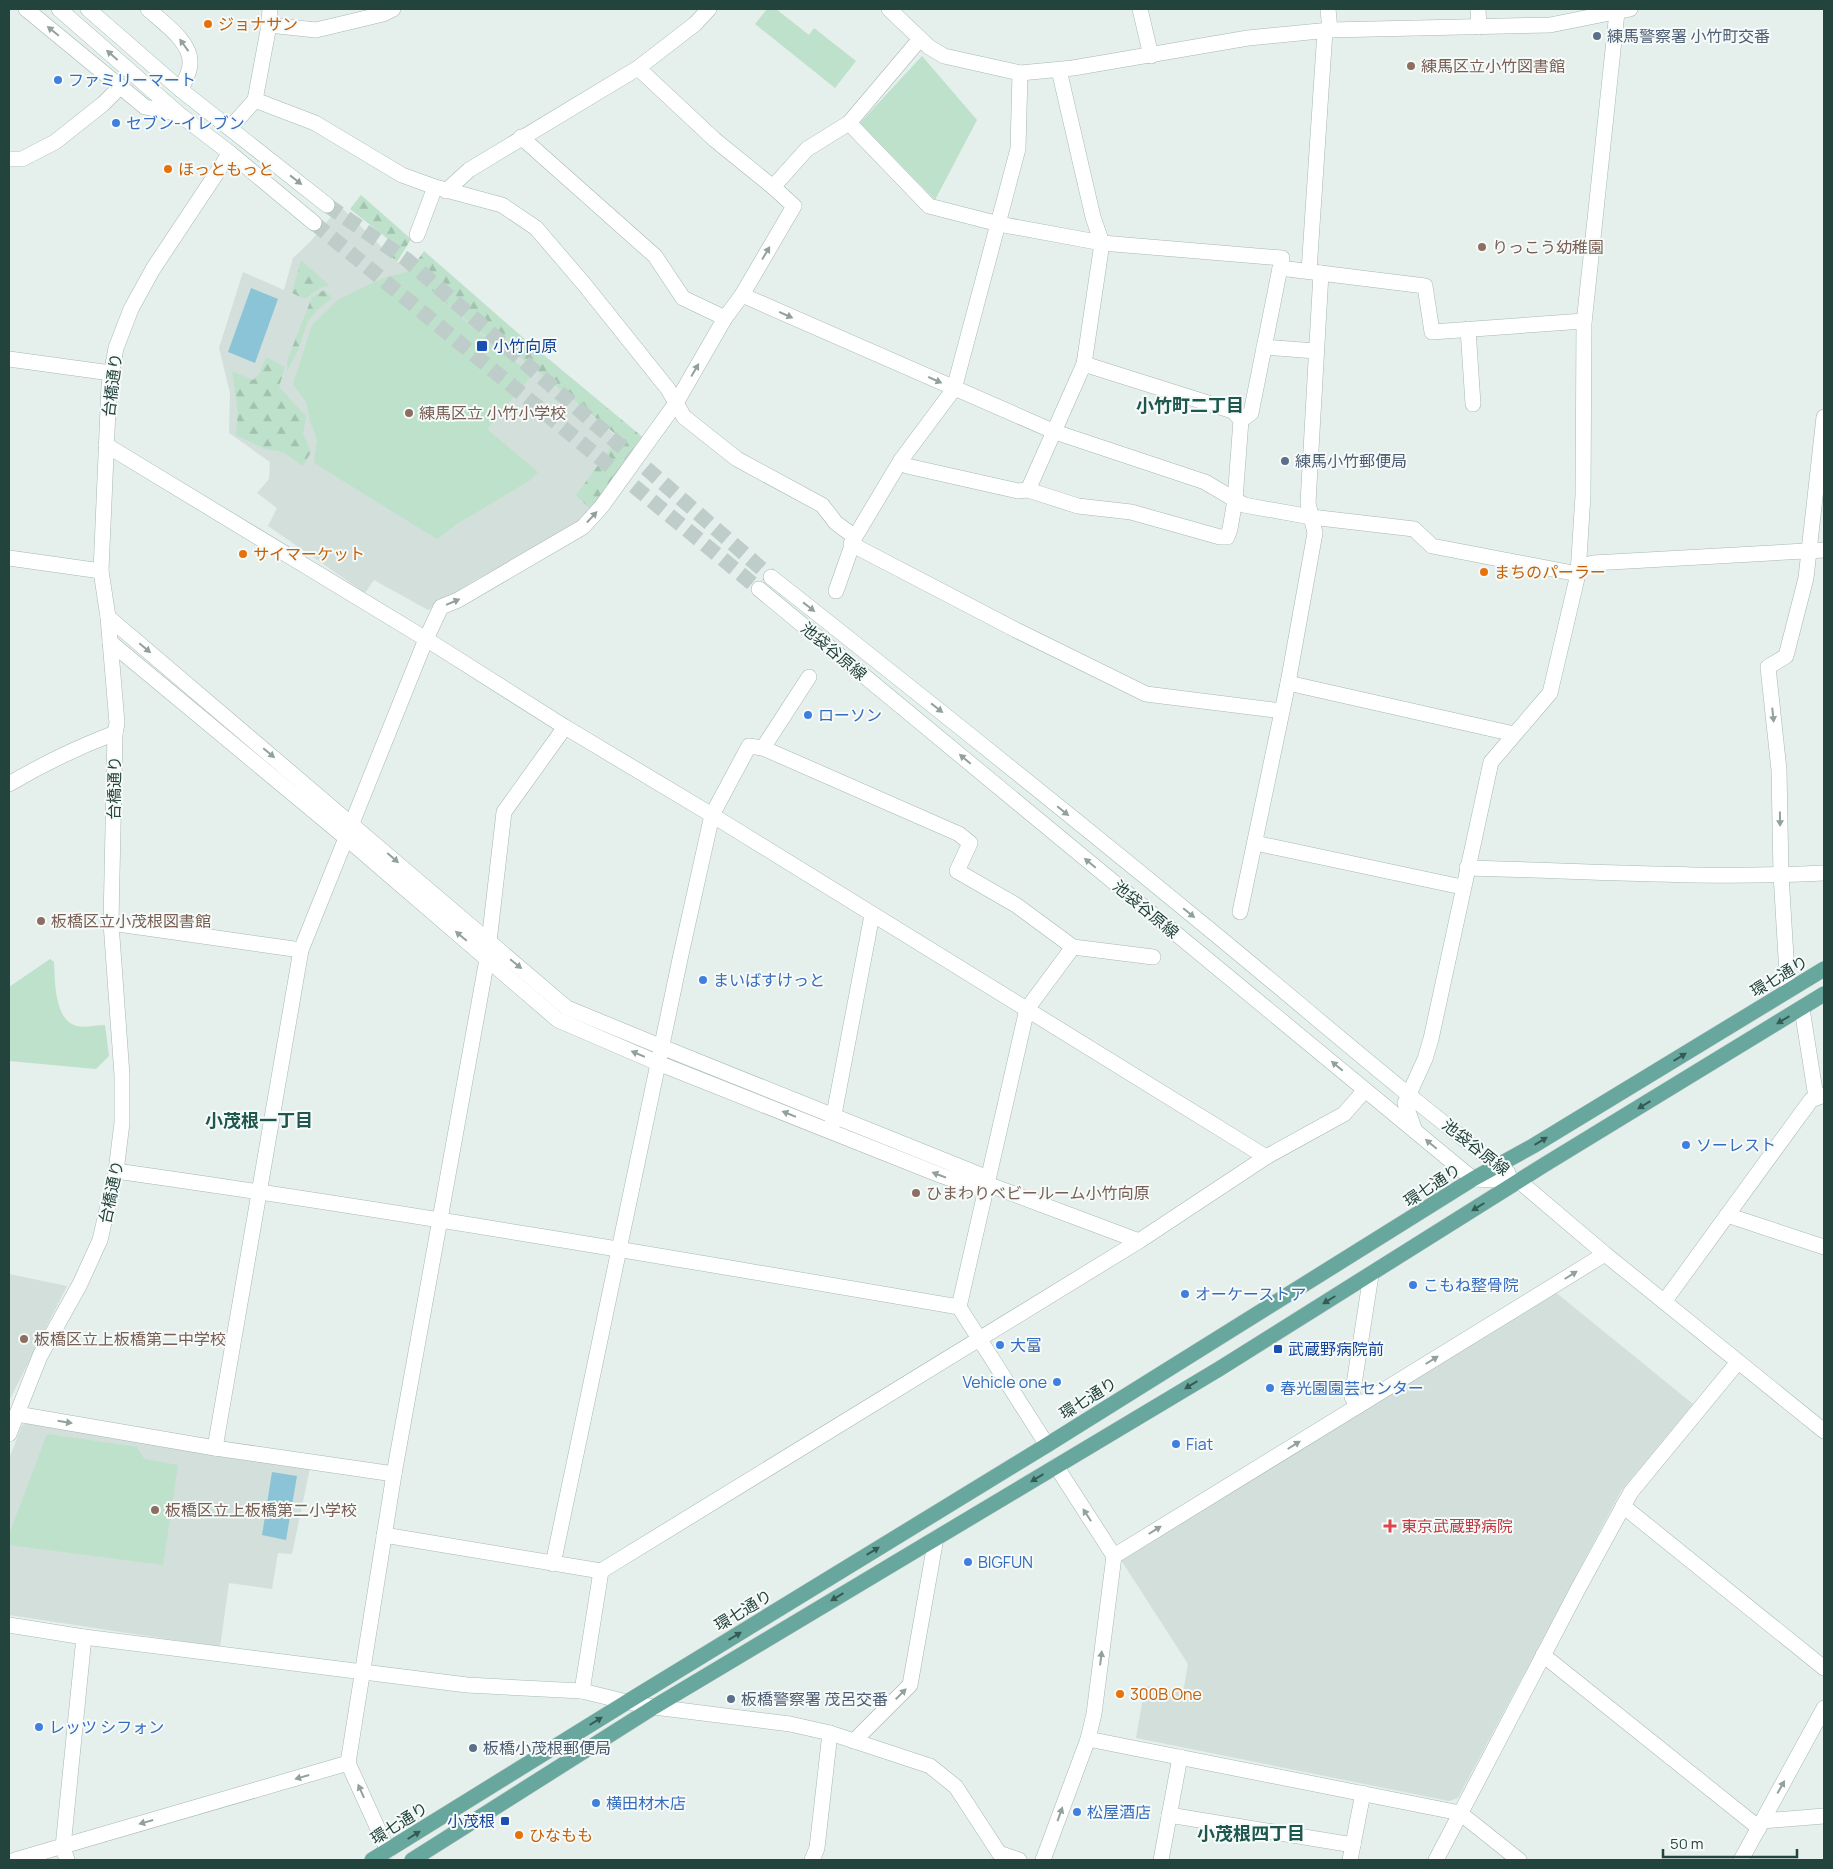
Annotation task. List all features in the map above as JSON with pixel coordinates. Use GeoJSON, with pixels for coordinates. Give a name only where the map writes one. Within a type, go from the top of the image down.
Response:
{"type":"FeatureCollection","features":[{"type":"Feature","properties":{"kind":"main road","name":"環七通り"},"geometry":{"type":"LineString","coordinates":[[372,1860],[1047,1445],[1473,1179],[1499,1166],[1824,969]]}},
{"type":"Feature","properties":{"kind":"main road"},"geometry":{"type":"LineString","coordinates":[[412,1860],[654,1707],[1371,1275],[1519,1181],[1824,994]]}},
{"type":"Feature","properties":{"kind":"street"},"geometry":{"type":"LineString","coordinates":[[26,9],[145,107],[179,114]]}},
{"type":"Feature","properties":{"kind":"street"},"geometry":{"type":"LineString","coordinates":[[59,9],[179,114],[230,153],[314,223]]}},
{"type":"Feature","properties":{"kind":"street"},"geometry":{"type":"LineString","coordinates":[[88,9],[181,90],[327,205]]}},
{"type":"Feature","properties":{"kind":"street"},"geometry":{"type":"LineString","coordinates":[[148,9],[180,40],[189,52],[190,64],[181,90]]}},
{"type":"Feature","properties":{"kind":"street"},"geometry":{"type":"LineString","coordinates":[[230,128],[255,100],[269,25],[270,9]]}},
{"type":"Feature","properties":{"kind":"street"},"geometry":{"type":"LineString","coordinates":[[269,25],[316,30],[383,14],[393,9]]}},
{"type":"Feature","properties":{"kind":"street"},"geometry":{"type":"LineString","coordinates":[[417,235],[440,189],[521,137],[638,68],[695,24],[709,9]]}},
{"type":"Feature","properties":{"kind":"street"},"geometry":{"type":"LineString","coordinates":[[889,9],[929,47],[944,56],[1020,73],[1059,70],[1151,56],[1248,38],[1327,30],[1550,25],[1621,10],[1584,321],[1583,485],[1578,570],[1550,694],[1491,762],[1462,887],[1431,1039],[1425,1059],[1405,1103],[1415,1131]]}},
{"type":"Feature","properties":{"kind":"street"},"geometry":{"type":"LineString","coordinates":[[1140,9],[1151,56]]}},
{"type":"Feature","properties":{"kind":"street"},"geometry":{"type":"LineString","coordinates":[[1240,912],[1288,683],[1315,533],[1308,503],[1316,351],[1315,272],[1328,9]]}},
{"type":"Feature","properties":{"kind":"street"},"geometry":{"type":"LineString","coordinates":[[1478,9],[1479,27]]}},
{"type":"Feature","properties":{"kind":"street"},"geometry":{"type":"LineString","coordinates":[[774,187],[807,149],[849,123],[920,39]]}},
{"type":"Feature","properties":{"kind":"street"},"geometry":{"type":"LineString","coordinates":[[215,1448],[301,950],[426,639],[441,607],[458,600],[583,527],[602,506],[676,404],[725,318],[742,295],[794,206],[774,187],[715,140],[638,68]]}},
{"type":"Feature","properties":{"kind":"street"},"geometry":{"type":"LineString","coordinates":[[1028,490],[1084,364],[1102,243],[1093,217],[1059,70]]}},
{"type":"Feature","properties":{"kind":"street"},"geometry":{"type":"LineString","coordinates":[[836,591],[853,541],[900,460],[954,389],[1018,149],[1020,73]]}},
{"type":"Feature","properties":{"kind":"street"},"geometry":{"type":"LineString","coordinates":[[9,159],[22,159],[55,142],[103,104],[120,87]]}},
{"type":"Feature","properties":{"kind":"street"},"geometry":{"type":"LineString","coordinates":[[255,100],[315,123],[402,175],[440,189],[502,205],[536,228],[584,284],[668,389],[684,417],[737,459],[822,505],[836,524],[853,541],[1016,630],[1146,694],[1282,711]]}},
{"type":"Feature","properties":{"kind":"street"},"geometry":{"type":"LineString","coordinates":[[849,123],[930,206],[998,224],[1102,243],[1282,258],[1251,412],[1241,420],[1234,500],[1227,537],[1220,537],[1130,512],[1078,506],[1028,490],[1018,491],[907,466],[900,460]]}},
{"type":"Feature","properties":{"kind":"street"},"geometry":{"type":"LineString","coordinates":[[521,137],[655,256],[683,298],[725,318]]}},
{"type":"Feature","properties":{"kind":"street","name":"台橋通り"},"geometry":{"type":"LineString","coordinates":[[9,1434],[40,1356],[80,1284],[100,1240],[116,1171],[122,1123],[122,1075],[111,923],[115,733],[117,723],[108,617],[101,571],[111,373],[116,348],[131,309],[153,269],[230,153]]}},
{"type":"Feature","properties":{"kind":"street"},"geometry":{"type":"LineString","coordinates":[[1280,268],[1425,286],[1432,332],[1584,321]]}},
{"type":"Feature","properties":{"kind":"street"},"geometry":{"type":"LineString","coordinates":[[742,295],[1054,432],[1205,482],[1244,505],[1311,517],[1414,529],[1432,546],[1578,570],[1593,563],[1817,550]]}},
{"type":"Feature","properties":{"kind":"street"},"geometry":{"type":"LineString","coordinates":[[1468,329],[1473,404]]}},
{"type":"Feature","properties":{"kind":"street"},"geometry":{"type":"LineString","coordinates":[[1264,347],[1316,351]]}},
{"type":"Feature","properties":{"kind":"street"},"geometry":{"type":"LineString","coordinates":[[9,359],[111,373]]}},
{"type":"Feature","properties":{"kind":"street"},"geometry":{"type":"LineString","coordinates":[[1084,364],[1233,411],[1241,420]]}},
{"type":"Feature","properties":{"kind":"street"},"geometry":{"type":"LineString","coordinates":[[1788,991],[1781,874],[1779,780],[1768,667],[1786,656],[1806,578],[1817,550],[1824,417]]}},
{"type":"Feature","properties":{"kind":"street"},"geometry":{"type":"LineString","coordinates":[[106,445],[426,639],[565,727],[712,815],[1266,1157]]}},
{"type":"Feature","properties":{"kind":"street"},"geometry":{"type":"LineString","coordinates":[[9,558],[101,571]]}},
{"type":"Feature","properties":{"kind":"street","name":"池袋谷原線"},"geometry":{"type":"LineString","coordinates":[[771,577],[950,718],[1409,1094],[1519,1181]]}},
{"type":"Feature","properties":{"kind":"street","name":"池袋谷原線"},"geometry":{"type":"LineString","coordinates":[[759,590],[1473,1179],[1519,1181]]}},
{"type":"Feature","properties":{"kind":"street"},"geometry":{"type":"LineString","coordinates":[[108,617],[351,822],[567,1008],[662,1047],[832,1123]]}},
{"type":"Feature","properties":{"kind":"street"},"geometry":{"type":"LineString","coordinates":[[110,642],[345,837],[558,1020],[658,1062],[832,1123],[1139,1241]]}},
{"type":"Feature","properties":{"kind":"street"},"geometry":{"type":"LineString","coordinates":[[763,748],[808,677]]}},
{"type":"Feature","properties":{"kind":"street"},"geometry":{"type":"LineString","coordinates":[[1288,683],[1514,734]]}},
{"type":"Feature","properties":{"kind":"street"},"geometry":{"type":"LineString","coordinates":[[388,1851],[348,1763],[394,1474],[487,959],[504,812],[565,727]]}},
{"type":"Feature","properties":{"kind":"street"},"geometry":{"type":"LineString","coordinates":[[9,784],[32,770],[82,745],[115,733]]}},
{"type":"Feature","properties":{"kind":"street"},"geometry":{"type":"LineString","coordinates":[[553,1564],[618,1250],[712,815],[749,746],[763,748],[959,834],[970,843],[957,871],[1016,905],[1073,947],[1153,957]]}},
{"type":"Feature","properties":{"kind":"street"},"geometry":{"type":"LineString","coordinates":[[1255,842],[1462,887]]}},
{"type":"Feature","properties":{"kind":"street"},"geometry":{"type":"LineString","coordinates":[[1467,868],[1781,874],[1824,873]]}},
{"type":"Feature","properties":{"kind":"street"},"geometry":{"type":"LineString","coordinates":[[832,1123],[872,915]]}},
{"type":"Feature","properties":{"kind":"street"},"geometry":{"type":"LineString","coordinates":[[111,923],[301,950]]}},
{"type":"Feature","properties":{"kind":"street"},"geometry":{"type":"LineString","coordinates":[[959,1307],[1027,1009],[1073,947]]}},
{"type":"Feature","properties":{"kind":"street"},"geometry":{"type":"LineString","coordinates":[[1664,1302],[1811,1100],[1820,1096],[1802,1008]]}},
{"type":"Feature","properties":{"kind":"street"},"geometry":{"type":"LineString","coordinates":[[384,1535],[600,1571],[1139,1241],[1266,1157],[1344,1114],[1365,1090]]}},
{"type":"Feature","properties":{"kind":"street"},"geometry":{"type":"LineString","coordinates":[[116,1171],[260,1191],[959,1307],[1047,1445]]}},
{"type":"Feature","properties":{"kind":"street"},"geometry":{"type":"LineString","coordinates":[[1519,1181],[1605,1254],[1824,1431]]}},
{"type":"Feature","properties":{"kind":"street"},"geometry":{"type":"LineString","coordinates":[[1727,1215],[1824,1247]]}},
{"type":"Feature","properties":{"kind":"street"},"geometry":{"type":"LineString","coordinates":[[1114,1556],[1605,1254]]}},
{"type":"Feature","properties":{"kind":"street"},"geometry":{"type":"LineString","coordinates":[[1358,1406],[1352,1396],[1371,1275]]}},
{"type":"Feature","properties":{"kind":"street"},"geometry":{"type":"LineString","coordinates":[[1436,1860],[1631,1492],[1738,1362]]}},
{"type":"Feature","properties":{"kind":"street"},"geometry":{"type":"LineString","coordinates":[[17,1414],[215,1448],[394,1474]]}},
{"type":"Feature","properties":{"kind":"street"},"geometry":{"type":"LineString","coordinates":[[1043,1860],[1088,1738],[1094,1714],[1114,1556],[1056,1466]]}},
{"type":"Feature","properties":{"kind":"street"},"geometry":{"type":"LineString","coordinates":[[1623,1506],[1824,1668]]}},
{"type":"Feature","properties":{"kind":"street"},"geometry":{"type":"LineString","coordinates":[[854,1741],[910,1685],[936,1538]]}},
{"type":"Feature","properties":{"kind":"street"},"geometry":{"type":"LineString","coordinates":[[582,1691],[600,1571]]}},
{"type":"Feature","properties":{"kind":"street"},"geometry":{"type":"LineString","coordinates":[[9,1626],[468,1684],[582,1691],[654,1707],[762,1720],[830,1733],[930,1766],[956,1787],[999,1853],[1019,1860]]}},
{"type":"Feature","properties":{"kind":"street"},"geometry":{"type":"LineString","coordinates":[[65,1853],[84,1636]]}},
{"type":"Feature","properties":{"kind":"street"},"geometry":{"type":"LineString","coordinates":[[1543,1655],[1760,1824],[1824,1816]]}},
{"type":"Feature","properties":{"kind":"street"},"geometry":{"type":"LineString","coordinates":[[1741,1860],[1824,1708]]}},
{"type":"Feature","properties":{"kind":"street"},"geometry":{"type":"LineString","coordinates":[[812,1860],[817,1848],[830,1733]]}},
{"type":"Feature","properties":{"kind":"street"},"geometry":{"type":"LineString","coordinates":[[1088,1738],[1460,1813],[1519,1860]]}},
{"type":"Feature","properties":{"kind":"street"},"geometry":{"type":"LineString","coordinates":[[1161,1860],[1180,1757]]}},
{"type":"Feature","properties":{"kind":"street"},"geometry":{"type":"LineString","coordinates":[[15,1860],[65,1853],[348,1763]]}},
{"type":"Feature","properties":{"kind":"street"},"geometry":{"type":"LineString","coordinates":[[1350,1860],[1363,1793]]}},
{"type":"Feature","properties":{"kind":"street"},"geometry":{"type":"LineString","coordinates":[[1169,1815],[1353,1844]]}},
{"type":"Feature","properties":{"kind":"shaded area","name":"練馬区立 小竹小学校"},"geometry":{"type":"Polygon","coordinates":[[[340,206],[397,262],[409,271],[411,266],[632,449],[603,496],[577,524],[473,581],[428,610],[374,580],[365,593],[268,526],[277,508],[257,493],[269,479],[270,462],[229,433],[230,393],[219,348],[243,272],[284,290],[293,258],[310,242],[340,206]]]}},
{"type":"Feature","properties":{"kind":"shaded area","name":"板橋区立上板橋第二中学校"},"geometry":{"type":"Polygon","coordinates":[[[9,1274],[67,1286],[9,1401],[9,1274]]]}},
{"type":"Feature","properties":{"kind":"shaded area","name":"東京武蔵野病院"},"geometry":{"type":"Polygon","coordinates":[[[1554,1291],[1693,1404],[1621,1491],[1458,1798],[1449,1801],[1136,1738],[1145,1686],[1183,1692],[1188,1664],[1121,1560],[1554,1291]]]}},
{"type":"Feature","properties":{"kind":"shaded area","name":"板橋区立上板橋第二小学校"},"geometry":{"type":"Polygon","coordinates":[[[28,1423],[310,1468],[292,1554],[278,1553],[272,1589],[229,1583],[220,1647],[9,1615],[9,1459],[22,1425],[28,1423]]]}},
{"type":"Feature","properties":{"kind":"green space"},"geometry":{"type":"Polygon","coordinates":[[[767,9],[776,9],[809,35],[814,28],[856,61],[835,88],[755,24],[767,9]]]}},
{"type":"Feature","properties":{"kind":"green space"},"geometry":{"type":"Polygon","coordinates":[[[922,56],[977,120],[935,200],[860,123],[922,56]]]}},
{"type":"Feature","properties":{"kind":"green space"},"geometry":{"type":"Polygon","coordinates":[[[361,195],[411,239],[397,262],[383,249],[388,239],[350,209],[361,195]]]}},
{"type":"Feature","properties":{"kind":"green space"},"geometry":{"type":"Polygon","coordinates":[[[424,251],[527,341],[645,439],[603,496],[589,508],[576,495],[619,437],[521,358],[480,332],[410,271],[424,251]]]}},
{"type":"Feature","properties":{"kind":"green space"},"geometry":{"type":"Polygon","coordinates":[[[301,260],[329,285],[320,288],[305,299],[292,293],[301,260]]]}},
{"type":"Feature","properties":{"kind":"green space"},"geometry":{"type":"Polygon","coordinates":[[[410,271],[472,327],[532,375],[487,429],[538,472],[529,481],[457,524],[437,539],[314,463],[317,439],[310,421],[306,402],[293,384],[312,325],[339,299],[381,279],[410,271]]]}},
{"type":"Feature","properties":{"kind":"green space"},"geometry":{"type":"Polygon","coordinates":[[[324,290],[332,298],[317,310],[307,323],[298,350],[287,371],[287,361],[312,297],[324,290]]]}},
{"type":"Feature","properties":{"kind":"green space"},"geometry":{"type":"Polygon","coordinates":[[[266,357],[285,367],[279,387],[306,416],[303,434],[311,452],[303,466],[283,452],[265,449],[236,435],[238,412],[232,371],[253,380],[260,373],[266,357]]]}},
{"type":"Feature","properties":{"kind":"green space"},"geometry":{"type":"Polygon","coordinates":[[[50,959],[54,962],[57,999],[69,1023],[87,1027],[105,1025],[109,1056],[96,1069],[9,1061],[9,987],[50,959]]]}},
{"type":"Feature","properties":{"kind":"green space"},"geometry":{"type":"Polygon","coordinates":[[[47,1434],[137,1447],[144,1459],[178,1465],[163,1565],[9,1545],[9,1535],[47,1434]]]}},
{"type":"Feature","properties":{"kind":"water"},"geometry":{"type":"Polygon","coordinates":[[[251,288],[278,299],[255,363],[228,352],[251,288]]]}},
{"type":"Feature","properties":{"kind":"water"},"geometry":{"type":"Polygon","coordinates":[[[272,1472],[297,1476],[286,1540],[262,1535],[272,1472]]]}},
{"type":"Feature","properties":{"kind":"tunnel"},"geometry":{"type":"LineString","coordinates":[[327,205],[407,260],[771,577]]}},
{"type":"Feature","properties":{"kind":"tunnel"},"geometry":{"type":"LineString","coordinates":[[314,223],[759,589]]}},
{"type":"Feature","properties":{"kind":"place","name":"ジョナサン"},"geometry":{"type":"Point","coordinates":[208,24]}},
{"type":"Feature","properties":{"kind":"place","name":"練馬警察署 小竹町交番"},"geometry":{"type":"Point","coordinates":[1597,36]}},
{"type":"Feature","properties":{"kind":"place","name":"練馬区立小竹図書館"},"geometry":{"type":"Point","coordinates":[1411,66]}},
{"type":"Feature","properties":{"kind":"place","name":"ファミリーマート"},"geometry":{"type":"Point","coordinates":[58,80]}},
{"type":"Feature","properties":{"kind":"place","name":"セブン-イレブン"},"geometry":{"type":"Point","coordinates":[116,123]}},
{"type":"Feature","properties":{"kind":"place","name":"ほっともっと"},"geometry":{"type":"Point","coordinates":[168,169]}},
{"type":"Feature","properties":{"kind":"place","name":"りっこう幼稚園"},"geometry":{"type":"Point","coordinates":[1482,247]}},
{"type":"Feature","properties":{"kind":"place","name":"小竹向原"},"geometry":{"type":"Point","coordinates":[482,346]}},
{"type":"Feature","properties":{"kind":"place","name":"練馬区立 小竹小学校"},"geometry":{"type":"Point","coordinates":[409,413]}},
{"type":"Feature","properties":{"kind":"place","name":"練馬小竹郵便局"},"geometry":{"type":"Point","coordinates":[1285,461]}},
{"type":"Feature","properties":{"kind":"place","name":"サイマーケット"},"geometry":{"type":"Point","coordinates":[243,554]}},
{"type":"Feature","properties":{"kind":"place","name":"まちのパーラー"},"geometry":{"type":"Point","coordinates":[1484,572]}},
{"type":"Feature","properties":{"kind":"place","name":"ローソン"},"geometry":{"type":"Point","coordinates":[808,715]}},
{"type":"Feature","properties":{"kind":"place","name":"板橋区立小茂根図書館"},"geometry":{"type":"Point","coordinates":[41,921]}},
{"type":"Feature","properties":{"kind":"place","name":"まいばすけっと"},"geometry":{"type":"Point","coordinates":[703,980]}},
{"type":"Feature","properties":{"kind":"place","name":"ソーレスト"},"geometry":{"type":"Point","coordinates":[1686,1145]}},
{"type":"Feature","properties":{"kind":"place","name":"ひまわりベビールーム小竹向原"},"geometry":{"type":"Point","coordinates":[916,1193]}},
{"type":"Feature","properties":{"kind":"place","name":"こもね整骨院"},"geometry":{"type":"Point","coordinates":[1413,1285]}},
{"type":"Feature","properties":{"kind":"place","name":"オーケーストア"},"geometry":{"type":"Point","coordinates":[1185,1294]}},
{"type":"Feature","properties":{"kind":"place","name":"板橋区立上板橋第二中学校"},"geometry":{"type":"Point","coordinates":[24,1339]}},
{"type":"Feature","properties":{"kind":"place","name":"大富"},"geometry":{"type":"Point","coordinates":[1000,1345]}},
{"type":"Feature","properties":{"kind":"place","name":"武蔵野病院前"},"geometry":{"type":"Point","coordinates":[1278,1349]}},
{"type":"Feature","properties":{"kind":"place","name":"Vehicle one"},"geometry":{"type":"Point","coordinates":[1057,1382]}},
{"type":"Feature","properties":{"kind":"place","name":"春光園園芸センター"},"geometry":{"type":"Point","coordinates":[1270,1388]}},
{"type":"Feature","properties":{"kind":"place","name":"Fiat"},"geometry":{"type":"Point","coordinates":[1176,1444]}},
{"type":"Feature","properties":{"kind":"place","name":"板橋区立上板橋第二小学校"},"geometry":{"type":"Point","coordinates":[155,1510]}},
{"type":"Feature","properties":{"kind":"place","name":"東京武蔵野病院"},"geometry":{"type":"Point","coordinates":[1390,1526]}},
{"type":"Feature","properties":{"kind":"place","name":"BIGFUN"},"geometry":{"type":"Point","coordinates":[968,1562]}},
{"type":"Feature","properties":{"kind":"place","name":"300B One"},"geometry":{"type":"Point","coordinates":[1120,1694]}},
{"type":"Feature","properties":{"kind":"place","name":"板橋警察署 茂呂交番"},"geometry":{"type":"Point","coordinates":[731,1699]}},
{"type":"Feature","properties":{"kind":"place","name":"レッツ シフォン"},"geometry":{"type":"Point","coordinates":[39,1727]}},
{"type":"Feature","properties":{"kind":"place","name":"板橋小茂根郵便局"},"geometry":{"type":"Point","coordinates":[473,1748]}},
{"type":"Feature","properties":{"kind":"place","name":"横田材木店"},"geometry":{"type":"Point","coordinates":[596,1803]}},
{"type":"Feature","properties":{"kind":"place","name":"松屋酒店"},"geometry":{"type":"Point","coordinates":[1077,1812]}},
{"type":"Feature","properties":{"kind":"place","name":"小茂根"},"geometry":{"type":"Point","coordinates":[505,1821]}},
{"type":"Feature","properties":{"kind":"place","name":"ひなもも"},"geometry":{"type":"Point","coordinates":[519,1835]}},
{"type":"Feature","properties":{"kind":"district","name":"小竹町二丁目"},"geometry":{"type":"Point","coordinates":[1190,406]}},
{"type":"Feature","properties":{"kind":"district","name":"小茂根一丁目"},"geometry":{"type":"Point","coordinates":[259,1121]}},
{"type":"Feature","properties":{"kind":"district","name":"小茂根四丁目"},"geometry":{"type":"Point","coordinates":[1251,1834]}}]}
